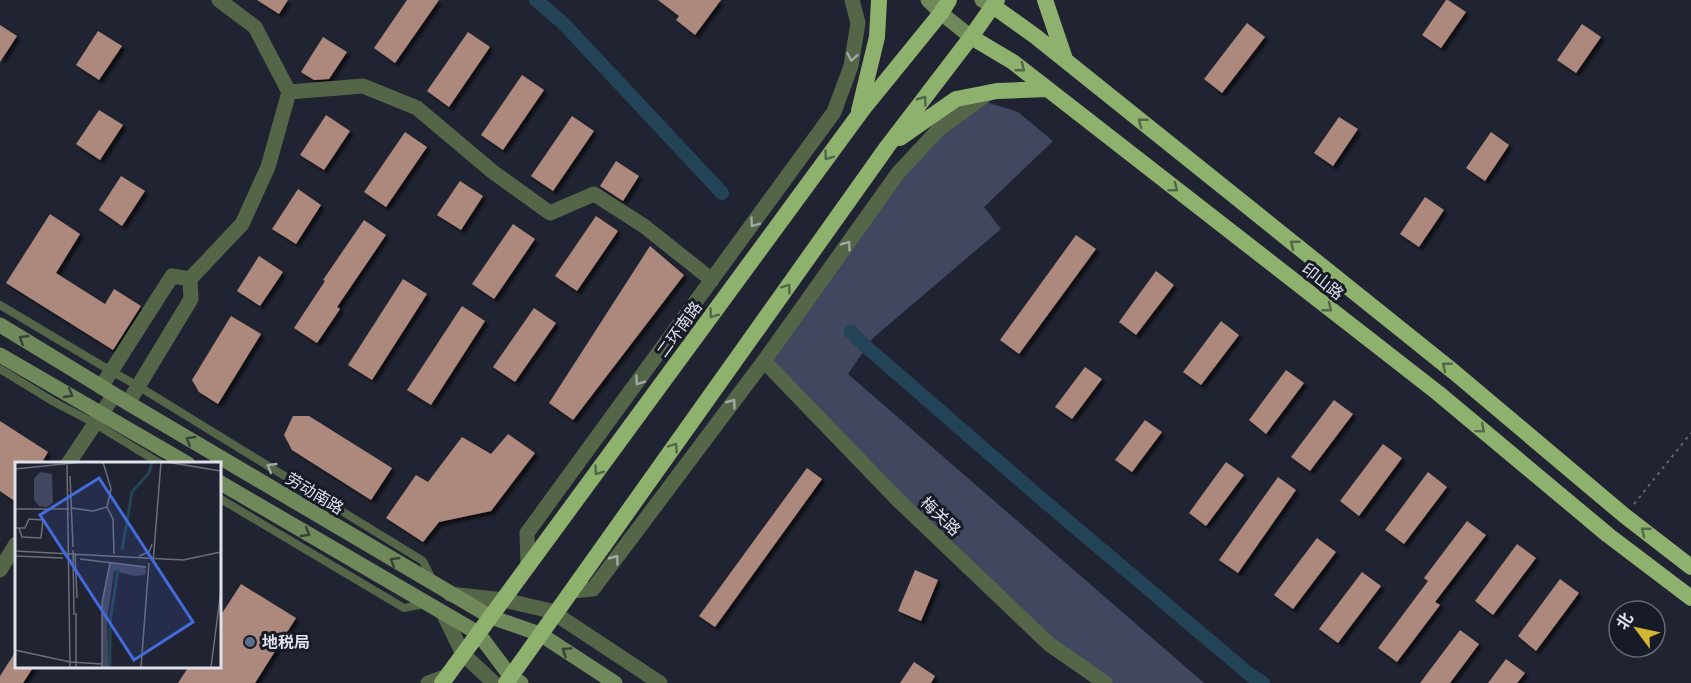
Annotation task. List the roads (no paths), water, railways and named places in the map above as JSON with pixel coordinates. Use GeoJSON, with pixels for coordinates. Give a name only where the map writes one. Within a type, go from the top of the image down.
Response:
{"type":"FeatureCollection","features":[{"type":"Feature","properties":{"kind":"highway"},"geometry":{"type":"LineString","coordinates":[[858,116],[877,37],[879,0]]}},
{"type":"Feature","properties":{"kind":"highway"},"geometry":{"type":"LineString","coordinates":[[1045,0],[1065,60]]}},
{"type":"Feature","properties":{"kind":"highway"},"geometry":{"type":"LineString","coordinates":[[513,681],[540,634],[887,147],[971,37],[991,2]]}},
{"type":"Feature","properties":{"kind":"highway","name":"印山路"},"geometry":{"type":"LineString","coordinates":[[991,2],[1454,372],[1624,516],[1691,567]]}},
{"type":"Feature","properties":{"kind":"highway","name":"二环南路"},"geometry":{"type":"LineString","coordinates":[[445,680],[858,116],[945,7]]}},
{"type":"Feature","properties":{"kind":"highway","name":"印山路"},"geometry":{"type":"LineString","coordinates":[[971,37],[1013,62],[1047,88],[1438,393],[1608,535],[1691,598]]}},
{"type":"Feature","properties":{"kind":"highway"},"geometry":{"type":"LineString","coordinates":[[887,147],[956,99],[990,92],[1047,88]]}},
{"type":"Feature","properties":{"kind":"main road","name":"印山路"},"geometry":{"type":"LineString","coordinates":[[928,0],[945,7],[971,37]]}},
{"type":"Feature","properties":{"kind":"main road","name":"劳动南路"},"geometry":{"type":"LineString","coordinates":[[0,325],[490,618],[540,634],[615,683]]}},
{"type":"Feature","properties":{"kind":"main road"},"geometry":{"type":"LineString","coordinates":[[0,355],[97,418],[184,462]]}},
{"type":"Feature","properties":{"kind":"main road"},"geometry":{"type":"LineString","coordinates":[[220,483],[478,633],[513,681]]}},
{"type":"Feature","properties":{"kind":"street"},"geometry":{"type":"LineString","coordinates":[[128,403],[191,299],[190,279],[242,224],[268,168],[289,92],[255,27],[219,0]]}},
{"type":"Feature","properties":{"kind":"street"},"geometry":{"type":"LineString","coordinates":[[528,566],[527,533],[834,112],[851,66],[858,23],[852,0]]}},
{"type":"Feature","properties":{"kind":"street"},"geometry":{"type":"LineString","coordinates":[[289,92],[363,87],[417,108],[493,172],[550,213],[594,194],[644,226],[712,280]]}},
{"type":"Feature","properties":{"kind":"street"},"geometry":{"type":"LineString","coordinates":[[572,591],[593,589],[764,361],[898,173],[939,129],[990,92]]}},
{"type":"Feature","properties":{"kind":"street"},"geometry":{"type":"LineString","coordinates":[[69,462],[97,418],[107,391],[111,371],[172,276],[190,279]]}},
{"type":"Feature","properties":{"kind":"street","name":"梅关路"},"geometry":{"type":"LineString","coordinates":[[764,361],[898,500],[1049,644],[1105,683]]}},
{"type":"Feature","properties":{"kind":"street"},"geometry":{"type":"LineString","coordinates":[[0,570],[15,546]]}},
{"type":"Feature","properties":{"kind":"street"},"geometry":{"type":"LineString","coordinates":[[450,594],[504,600],[555,613],[660,683]]}},
{"type":"Feature","properties":{"kind":"street"},"geometry":{"type":"LineString","coordinates":[[443,613],[463,654],[494,683]]}},
{"type":"Feature","properties":{"kind":"street"},"geometry":{"type":"LineString","coordinates":[[428,683],[445,680]]}},
{"type":"Feature","properties":{"kind":"lane"},"geometry":{"type":"LineString","coordinates":[[0,305],[138,386],[423,561],[435,585]]}},
{"type":"Feature","properties":{"kind":"lane"},"geometry":{"type":"LineString","coordinates":[[0,369],[54,402],[97,418],[158,462]]}},
{"type":"Feature","properties":{"kind":"lane"},"geometry":{"type":"LineString","coordinates":[[220,499],[404,608],[428,604]]}},
{"type":"Feature","properties":{"kind":"waterway"},"geometry":{"type":"LineString","coordinates":[[536,0],[563,23],[722,193]]}},
{"type":"Feature","properties":{"kind":"waterway"},"geometry":{"type":"LineString","coordinates":[[851,332],[1037,495],[1249,674],[1263,683]]}},
{"type":"Feature","properties":{"kind":"place","name":"地税局"},"geometry":{"type":"Point","coordinates":[250,642]}}]}
